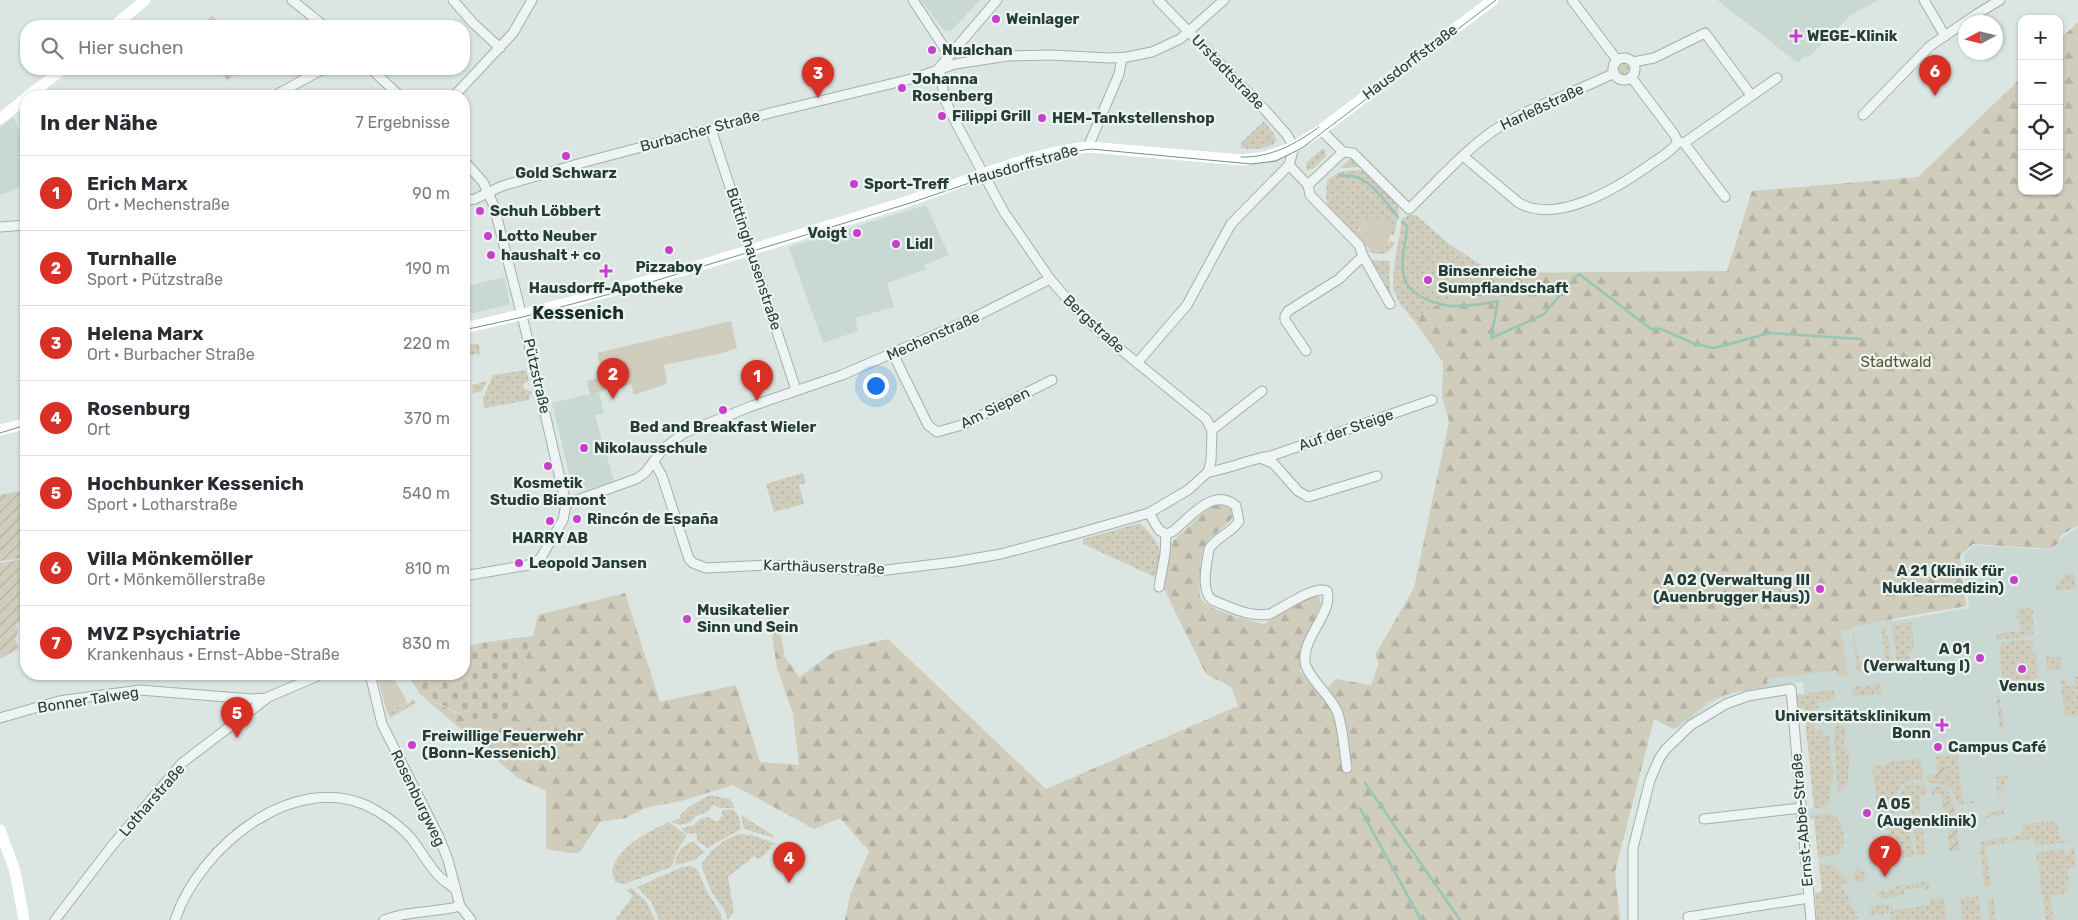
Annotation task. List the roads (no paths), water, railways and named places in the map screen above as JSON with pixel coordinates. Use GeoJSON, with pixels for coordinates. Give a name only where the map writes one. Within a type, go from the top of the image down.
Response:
{"type":"FeatureCollection","features":[{"type":"Feature","properties":{"kind":"main road"},"geometry":{"type":"LineString","coordinates":[[121,20],[145,0]]}},
{"type":"Feature","properties":{"kind":"main road","name":"Hausdorffstraße"},"geometry":{"type":"LineString","coordinates":[[470,327],[522,315],[626,287],[899,204],[984,174],[1056,152],[1088,147],[1243,160],[1266,157],[1294,147],[1321,130],[1493,0]]}},
{"type":"Feature","properties":{"kind":"main road"},"geometry":{"type":"LineString","coordinates":[[36,90],[54,75]]}},
{"type":"Feature","properties":{"kind":"main road"},"geometry":{"type":"LineString","coordinates":[[0,119],[20,103]]}},
{"type":"Feature","properties":{"kind":"main road"},"geometry":{"type":"LineString","coordinates":[[0,430],[20,425]]}},
{"type":"Feature","properties":{"kind":"main road"},"geometry":{"type":"LineString","coordinates":[[0,830],[15,871],[24,920]]}},
{"type":"Feature","properties":{"kind":"street"},"geometry":{"type":"LineString","coordinates":[[292,0],[317,20]]}},
{"type":"Feature","properties":{"kind":"street"},"geometry":{"type":"LineString","coordinates":[[453,0],[470,20]]}},
{"type":"Feature","properties":{"kind":"street"},"geometry":{"type":"LineString","coordinates":[[460,90],[513,33],[532,0]]}},
{"type":"Feature","properties":{"kind":"street"},"geometry":{"type":"LineString","coordinates":[[913,0],[949,55]]}},
{"type":"Feature","properties":{"kind":"street"},"geometry":{"type":"LineString","coordinates":[[939,68],[998,0]]}},
{"type":"Feature","properties":{"kind":"street","name":"Urstadtstraße"},"geometry":{"type":"LineString","coordinates":[[1158,0],[1265,110],[1287,135],[1294,147]]}},
{"type":"Feature","properties":{"kind":"street","name":"Burbacher Straße"},"geometry":{"type":"LineString","coordinates":[[470,200],[502,186],[711,129],[915,78],[939,68],[961,63],[1008,56],[1122,58],[1152,52],[1173,43],[1190,32],[1224,0]]}},
{"type":"Feature","properties":{"kind":"street"},"geometry":{"type":"LineString","coordinates":[[1572,0],[1617,60]]}},
{"type":"Feature","properties":{"kind":"street"},"geometry":{"type":"LineString","coordinates":[[1924,0],[1945,36]]}},
{"type":"Feature","properties":{"kind":"street"},"geometry":{"type":"LineString","coordinates":[[1863,115],[1930,46],[2000,0]]}},
{"type":"Feature","properties":{"kind":"street"},"geometry":{"type":"LineString","coordinates":[[470,21],[500,48]]}},
{"type":"Feature","properties":{"kind":"street"},"geometry":{"type":"LineString","coordinates":[[1631,77],[1622,79],[1614,73],[1613,68],[1617,60],[1625,58],[1633,62],[1654,58],[1705,33],[1751,95]]}},
{"type":"Feature","properties":{"kind":"street"},"geometry":{"type":"LineString","coordinates":[[1088,147],[1119,74],[1122,58]]}},
{"type":"Feature","properties":{"kind":"street"},"geometry":{"type":"LineString","coordinates":[[1631,77],[1635,69],[1633,62]]}},
{"type":"Feature","properties":{"kind":"street","name":"Bergstraße"},"geometry":{"type":"LineString","coordinates":[[939,68],[945,100],[1004,212],[1050,279],[1081,315],[1206,419],[1212,430]]}},
{"type":"Feature","properties":{"kind":"street","name":"Harleßstraße"},"geometry":{"type":"LineString","coordinates":[[1342,152],[1353,153],[1409,208],[1463,156],[1505,124],[1614,73]]}},
{"type":"Feature","properties":{"kind":"street"},"geometry":{"type":"LineString","coordinates":[[285,90],[312,75]]}},
{"type":"Feature","properties":{"kind":"street"},"geometry":{"type":"LineString","coordinates":[[377,75],[394,90]]}},
{"type":"Feature","properties":{"kind":"street"},"geometry":{"type":"LineString","coordinates":[[1631,77],[1725,197]]}},
{"type":"Feature","properties":{"kind":"street"},"geometry":{"type":"LineString","coordinates":[[1463,156],[1519,203],[1528,208],[1548,210],[1587,200],[1622,184],[1777,78]]}},
{"type":"Feature","properties":{"kind":"street","name":"Büttinghausenstraße"},"geometry":{"type":"LineString","coordinates":[[711,129],[796,390]]}},
{"type":"Feature","properties":{"kind":"street"},"geometry":{"type":"LineString","coordinates":[[1308,185],[1342,152],[1321,130]]}},
{"type":"Feature","properties":{"kind":"street"},"geometry":{"type":"LineString","coordinates":[[1137,363],[1187,305],[1231,224],[1289,164],[1294,147]]}},
{"type":"Feature","properties":{"kind":"street"},"geometry":{"type":"LineString","coordinates":[[1289,164],[1308,185],[1310,195],[1359,245],[1362,255],[1390,304]]}},
{"type":"Feature","properties":{"kind":"street"},"geometry":{"type":"LineString","coordinates":[[470,168],[489,192]]}},
{"type":"Feature","properties":{"kind":"street","name":"Pützstraße"},"geometry":{"type":"LineString","coordinates":[[489,192],[522,315],[566,504]]}},
{"type":"Feature","properties":{"kind":"street"},"geometry":{"type":"LineString","coordinates":[[0,227],[20,225]]}},
{"type":"Feature","properties":{"kind":"street"},"geometry":{"type":"LineString","coordinates":[[1306,350],[1285,320],[1285,316],[1288,311],[1339,278],[1362,255]]}},
{"type":"Feature","properties":{"kind":"street","name":"Mechenstraße"},"geometry":{"type":"LineString","coordinates":[[566,504],[629,483],[645,473],[663,449],[684,433],[796,390],[842,376],[969,320],[1050,279]]}},
{"type":"Feature","properties":{"kind":"street","name":"Am Siepen"},"geometry":{"type":"LineString","coordinates":[[893,354],[928,425],[937,432],[962,425],[1052,380]]}},
{"type":"Feature","properties":{"kind":"street"},"geometry":{"type":"LineString","coordinates":[[1262,391],[1212,430],[1211,461],[1208,472],[1188,490],[1149,514],[1159,530],[1166,534],[1172,532],[1212,500],[1224,498],[1236,506],[1240,516],[1236,526],[1212,544],[1209,549],[1206,581],[1209,597],[1212,600],[1245,613],[1263,616],[1314,591],[1327,590],[1329,596],[1327,604],[1305,647],[1305,665],[1337,711],[1347,768]]}},
{"type":"Feature","properties":{"kind":"street","name":"Auf der Steige"},"geometry":{"type":"LineString","coordinates":[[1208,472],[1222,470],[1271,456],[1432,400]]}},
{"type":"Feature","properties":{"kind":"street"},"geometry":{"type":"LineString","coordinates":[[1260,458],[1273,463],[1298,491],[1308,496],[1377,476]]}},
{"type":"Feature","properties":{"kind":"street","name":"Karthäuserstraße"},"geometry":{"type":"LineString","coordinates":[[654,462],[662,476],[686,553],[693,563],[706,568],[768,565],[858,570],[902,568],[1001,554],[1149,514]]}},
{"type":"Feature","properties":{"kind":"street"},"geometry":{"type":"LineString","coordinates":[[470,575],[528,565],[540,559],[563,520],[566,504]]}},
{"type":"Feature","properties":{"kind":"street"},"geometry":{"type":"LineString","coordinates":[[1159,587],[1165,554],[1166,534]]}},
{"type":"Feature","properties":{"kind":"street","name":"Bonner Talweg"},"geometry":{"type":"LineString","coordinates":[[0,718],[60,701],[140,690],[251,699],[266,698],[308,680]]}},
{"type":"Feature","properties":{"kind":"street","name":"Rosenburgweg"},"geometry":{"type":"LineString","coordinates":[[371,680],[382,724],[439,837],[448,860],[460,906],[471,920]]}},
{"type":"Feature","properties":{"kind":"street","name":"Ernst-Abbe-Straße"},"geometry":{"type":"LineString","coordinates":[[1633,920],[1633,848],[1650,780],[1666,748],[1691,725],[1726,704],[1748,696],[1791,689],[1811,920]]}},
{"type":"Feature","properties":{"kind":"street","name":"Lotharstraße"},"geometry":{"type":"LineString","coordinates":[[56,920],[111,847],[182,763],[266,698]]}},
{"type":"Feature","properties":{"kind":"street"},"geometry":{"type":"LineString","coordinates":[[174,920],[185,895],[204,866],[243,828],[292,803],[334,797],[376,810],[394,822],[410,837],[437,874],[455,889]]}},
{"type":"Feature","properties":{"kind":"street"},"geometry":{"type":"LineString","coordinates":[[1704,819],[1801,808]]}},
{"type":"Feature","properties":{"kind":"street"},"geometry":{"type":"LineString","coordinates":[[1688,917],[1729,915],[1809,898]]}},
{"type":"Feature","properties":{"kind":"street"},"geometry":{"type":"LineString","coordinates":[[384,920],[411,912],[449,909],[460,906]]}},
{"type":"Feature","properties":{"kind":"waterway"},"geometry":{"type":"LineString","coordinates":[[1339,174],[1341,176],[1359,178],[1367,182],[1398,217]]}},
{"type":"Feature","properties":{"kind":"waterway"},"geometry":{"type":"LineString","coordinates":[[1402,222],[1407,226],[1402,265],[1407,284],[1419,295],[1444,305],[1464,306],[1498,301],[1491,338],[1543,315],[1579,274],[1651,329],[1661,329],[1695,344],[1714,348],[1770,333],[1861,339]]}},
{"type":"Feature","properties":{"kind":"waterway"},"geometry":{"type":"LineString","coordinates":[[1365,783],[1460,920]]}},
{"type":"Feature","properties":{"kind":"waterway"},"geometry":{"type":"LineString","coordinates":[[1360,808],[1421,920]]}},
{"type":"Feature","properties":{"kind":"tram line"},"geometry":{"type":"LineString","coordinates":[[470,329],[523,317],[625,290],[907,204],[1056,154],[1091,149],[1251,164],[1276,161],[1302,148],[1496,0]]}},
{"type":"Feature","properties":{"kind":"tram line"},"geometry":{"type":"LineString","coordinates":[[1241,157],[1252,157],[1282,149],[1319,127]]}},
{"type":"Feature","properties":{"kind":"tram line"},"geometry":{"type":"LineString","coordinates":[[0,433],[20,427]]}},
{"type":"Feature","properties":{"kind":"place","name":"Weinlager"},"geometry":{"type":"Point","coordinates":[996,19]}},
{"type":"Feature","properties":{"kind":"place","name":"WEGE-Klinik"},"geometry":{"type":"Point","coordinates":[1796,36]}},
{"type":"Feature","properties":{"kind":"place","name":"Nualchan"},"geometry":{"type":"Point","coordinates":[932,50]}},
{"type":"Feature","properties":{"kind":"place","name":"Johanna Rosenberg"},"geometry":{"type":"Point","coordinates":[902,88]}},
{"type":"Feature","properties":{"kind":"place","name":"Villa Mönkemöller"},"geometry":{"type":"Point","coordinates":[1935,96]}},
{"type":"Feature","properties":{"kind":"place","name":"Helena Marx"},"geometry":{"type":"Point","coordinates":[818,98]}},
{"type":"Feature","properties":{"kind":"place","name":"Filippi Grill"},"geometry":{"type":"Point","coordinates":[942,116]}},
{"type":"Feature","properties":{"kind":"place","name":"HEM-Tankstellenshop"},"geometry":{"type":"Point","coordinates":[1042,118]}},
{"type":"Feature","properties":{"kind":"place","name":"Gold Schwarz"},"geometry":{"type":"Point","coordinates":[566,156]}},
{"type":"Feature","properties":{"kind":"place","name":"Sport-Treff"},"geometry":{"type":"Point","coordinates":[854,184]}},
{"type":"Feature","properties":{"kind":"place","name":"Schuh Löbbert"},"geometry":{"type":"Point","coordinates":[480,211]}},
{"type":"Feature","properties":{"kind":"place","name":"Voigt"},"geometry":{"type":"Point","coordinates":[857,233]}},
{"type":"Feature","properties":{"kind":"place","name":"Lotto Neuber"},"geometry":{"type":"Point","coordinates":[488,236]}},
{"type":"Feature","properties":{"kind":"place","name":"Lidl"},"geometry":{"type":"Point","coordinates":[896,244]}},
{"type":"Feature","properties":{"kind":"place","name":"Pizzaboy"},"geometry":{"type":"Point","coordinates":[669,250]}},
{"type":"Feature","properties":{"kind":"place","name":"haushalt + co"},"geometry":{"type":"Point","coordinates":[491,255]}},
{"type":"Feature","properties":{"kind":"place","name":"Hausdorff-Apotheke"},"geometry":{"type":"Point","coordinates":[606,271]}},
{"type":"Feature","properties":{"kind":"place","name":"Binsenreiche Sumpflandschaft"},"geometry":{"type":"Point","coordinates":[1428,280]}},
{"type":"Feature","properties":{"kind":"place","name":"Turnhalle"},"geometry":{"type":"Point","coordinates":[613,399]}},
{"type":"Feature","properties":{"kind":"place","name":"Erich Marx"},"geometry":{"type":"Point","coordinates":[757,401]}},
{"type":"Feature","properties":{"kind":"place","name":"Bed and Breakfast Wieler"},"geometry":{"type":"Point","coordinates":[723,410]}},
{"type":"Feature","properties":{"kind":"place","name":"Nikolausschule"},"geometry":{"type":"Point","coordinates":[584,448]}},
{"type":"Feature","properties":{"kind":"place","name":"Kosmetik Studio Biamont"},"geometry":{"type":"Point","coordinates":[548,466]}},
{"type":"Feature","properties":{"kind":"place","name":"Rincón de España"},"geometry":{"type":"Point","coordinates":[577,519]}},
{"type":"Feature","properties":{"kind":"place","name":"HARRY AB"},"geometry":{"type":"Point","coordinates":[550,521]}},
{"type":"Feature","properties":{"kind":"place","name":"Leopold Jansen"},"geometry":{"type":"Point","coordinates":[519,563]}},
{"type":"Feature","properties":{"kind":"place","name":"A 21 (Klinik für Nuklearmedizin)"},"geometry":{"type":"Point","coordinates":[2014,580]}},
{"type":"Feature","properties":{"kind":"place","name":"A 02 (Verwaltung III (Auenbrugger Haus))"},"geometry":{"type":"Point","coordinates":[1820,589]}},
{"type":"Feature","properties":{"kind":"place","name":"Musikatelier Sinn und Sein"},"geometry":{"type":"Point","coordinates":[687,619]}},
{"type":"Feature","properties":{"kind":"place","name":"A 01 (Verwaltung I)"},"geometry":{"type":"Point","coordinates":[1980,658]}},
{"type":"Feature","properties":{"kind":"place","name":"Venus"},"geometry":{"type":"Point","coordinates":[2022,669]}},
{"type":"Feature","properties":{"kind":"place","name":"Universitätsklinikum Bonn"},"geometry":{"type":"Point","coordinates":[1942,725]}},
{"type":"Feature","properties":{"kind":"place","name":"Hochbunker Kessenich"},"geometry":{"type":"Point","coordinates":[237,738]}},
{"type":"Feature","properties":{"kind":"place","name":"Freiwillige Feuerwehr (Bonn-Kessenich)"},"geometry":{"type":"Point","coordinates":[412,745]}},
{"type":"Feature","properties":{"kind":"place","name":"Campus Café"},"geometry":{"type":"Point","coordinates":[1938,747]}},
{"type":"Feature","properties":{"kind":"place","name":"A 05 (Augenklinik)"},"geometry":{"type":"Point","coordinates":[1867,813]}},
{"type":"Feature","properties":{"kind":"place","name":"MVZ Psychiatrie"},"geometry":{"type":"Point","coordinates":[1885,877]}},
{"type":"Feature","properties":{"kind":"place","name":"Rosenburg"},"geometry":{"type":"Point","coordinates":[789,883]}},
{"type":"Feature","properties":{"kind":"district","name":"Kessenich"},"geometry":{"type":"Point","coordinates":[578,313]}},
{"type":"Feature","properties":{"kind":"park label","name":"Stadtwald"},"geometry":{"type":"Point","coordinates":[1896,362]}}]}
